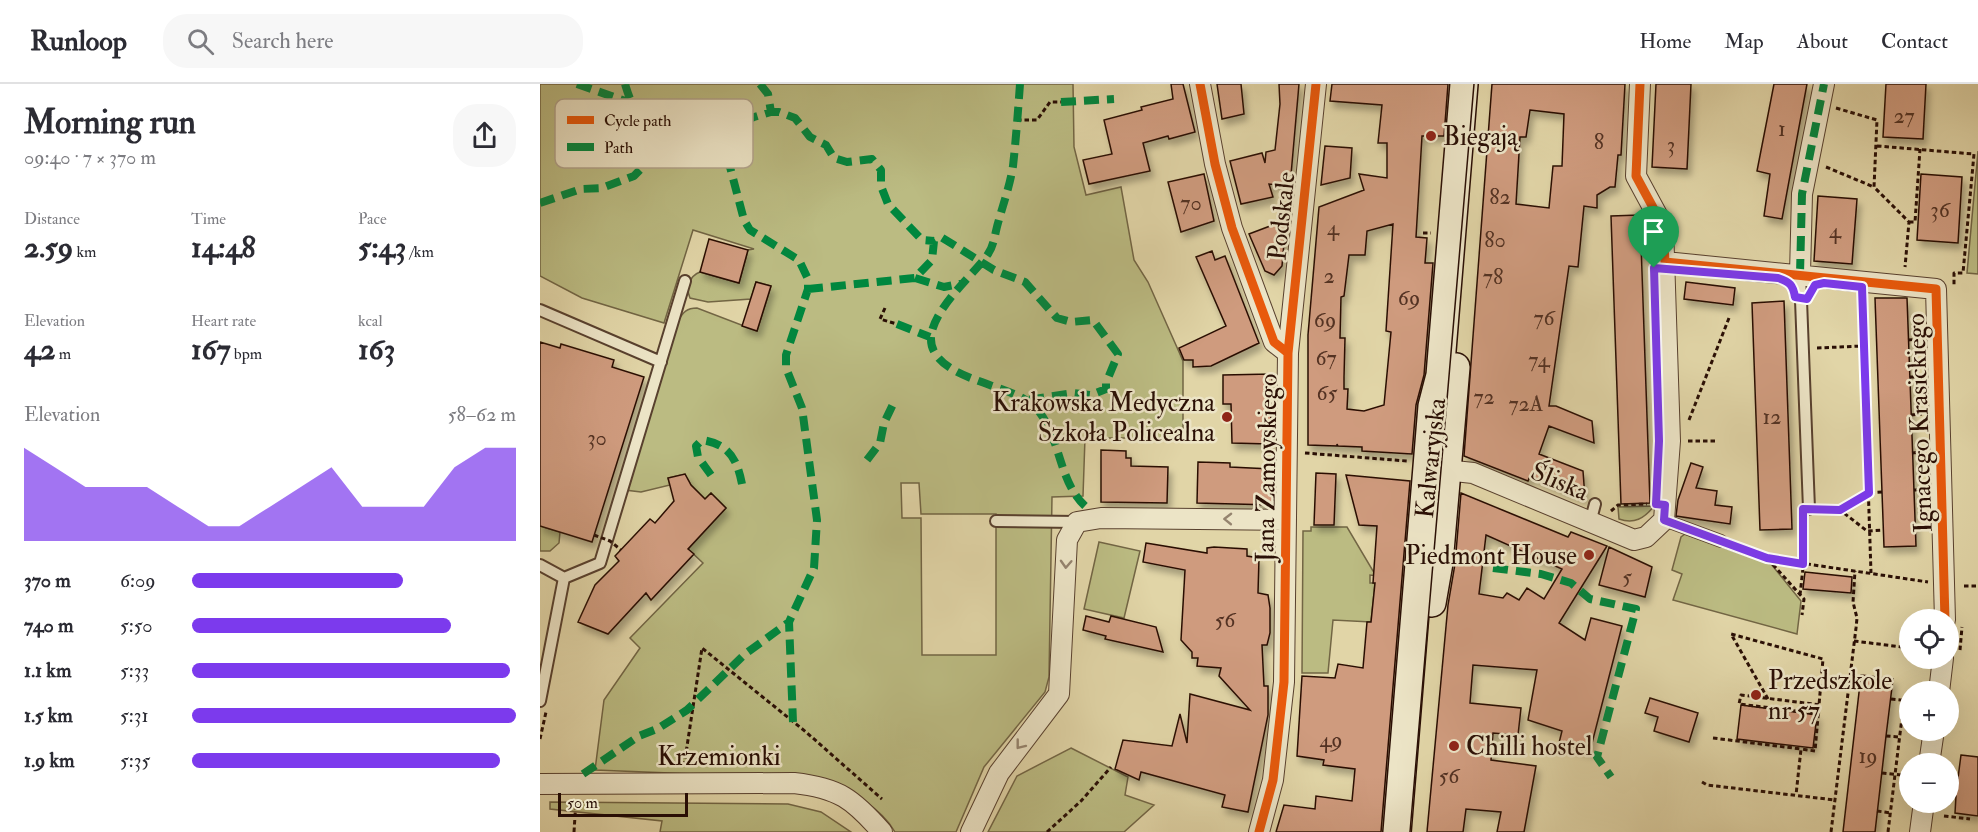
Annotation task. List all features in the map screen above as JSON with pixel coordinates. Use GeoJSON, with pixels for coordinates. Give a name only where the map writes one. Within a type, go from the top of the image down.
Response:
{"type":"FeatureCollection","features":[{"type":"Feature","properties":{"kind":"street","name":"Jana Zamoyskiego"},"geometry":{"type":"LineString","coordinates":[[1200,84],[1215,164],[1232,228],[1274,342],[1288,353],[1281,715],[1273,780],[1260,832]]}},
{"type":"Feature","properties":{"kind":"street","name":"Podskale"},"geometry":{"type":"LineString","coordinates":[[1288,353],[1316,84]]}},
{"type":"Feature","properties":{"kind":"street","name":"Kalwaryjska"},"geometry":{"type":"LineString","coordinates":[[1414,832],[1432,597],[1439,563],[1430,467],[1432,406],[1440,375],[1464,84]]}},
{"type":"Feature","properties":{"kind":"street","name":"Kalwaryjska"},"geometry":{"type":"LineString","coordinates":[[1397,832],[1430,467],[1481,84]]}},
{"type":"Feature","properties":{"kind":"street"},"geometry":{"type":"LineString","coordinates":[[1640,84],[1636,176],[1663,226],[1670,441],[1664,512]]}},
{"type":"Feature","properties":{"kind":"street"},"geometry":{"type":"LineString","coordinates":[[1665,262],[1800,274],[1802,194],[1822,94]]}},
{"type":"Feature","properties":{"kind":"street","name":"Ignacego Krasickiego"},"geometry":{"type":"LineString","coordinates":[[1800,274],[1936,289],[1945,609]]}},
{"type":"Feature","properties":{"kind":"street","name":"Śliska"},"geometry":{"type":"LineString","coordinates":[[1430,467],[1473,473],[1597,514],[1627,538],[1640,540],[1651,534],[1664,512]]}},
{"type":"Feature","properties":{"kind":"street"},"geometry":{"type":"LineString","coordinates":[[971,832],[999,773],[1059,694],[1067,540],[1077,522],[1101,518],[1286,520]]}},
{"type":"Feature","properties":{"kind":"street","name":"Krzemionki"},"geometry":{"type":"LineString","coordinates":[[540,784],[794,783],[824,786],[857,804],[882,832]]}},
{"type":"Feature","properties":{"kind":"street"},"geometry":{"type":"LineString","coordinates":[[1920,832],[1923,813]]}},
{"type":"Feature","properties":{"kind":"lane"},"geometry":{"type":"LineString","coordinates":[[1800,274],[1809,509]]}},
{"type":"Feature","properties":{"kind":"lane"},"geometry":{"type":"LineString","coordinates":[[564,578],[600,563],[685,281]]}},
{"type":"Feature","properties":{"kind":"lane"},"geometry":{"type":"LineString","coordinates":[[540,310],[660,362]]}},
{"type":"Feature","properties":{"kind":"lane"},"geometry":{"type":"LineString","coordinates":[[1664,512],[1722,542]]}},
{"type":"Feature","properties":{"kind":"lane"},"geometry":{"type":"LineString","coordinates":[[996,521],[1077,522]]}},
{"type":"Feature","properties":{"kind":"lane"},"geometry":{"type":"LineString","coordinates":[[540,565],[564,578]]}},
{"type":"Feature","properties":{"kind":"lane"},"geometry":{"type":"LineString","coordinates":[[540,700],[564,578]]}},
{"type":"Feature","properties":{"kind":"path"},"geometry":{"type":"LineString","coordinates":[[1822,94],[1877,120],[1874,187]]}},
{"type":"Feature","properties":{"kind":"path"},"geometry":{"type":"LineString","coordinates":[[1017,120],[1037,120],[1050,102],[1061,102]]}},
{"type":"Feature","properties":{"kind":"path"},"geometry":{"type":"LineString","coordinates":[[1876,146],[1974,154],[1964,273],[1954,273],[1954,290]]}},
{"type":"Feature","properties":{"kind":"path"},"geometry":{"type":"LineString","coordinates":[[1808,160],[1874,187],[1909,222],[1915,222],[1920,149]]}},
{"type":"Feature","properties":{"kind":"path"},"geometry":{"type":"LineString","coordinates":[[1905,267],[1909,222]]}},
{"type":"Feature","properties":{"kind":"path"},"geometry":{"type":"LineString","coordinates":[[1862,299],[1871,573]]}},
{"type":"Feature","properties":{"kind":"path"},"geometry":{"type":"LineString","coordinates":[[885,308],[880,319],[897,324]]}},
{"type":"Feature","properties":{"kind":"path"},"geometry":{"type":"LineString","coordinates":[[1685,430],[1729,318]]}},
{"type":"Feature","properties":{"kind":"path"},"geometry":{"type":"LineString","coordinates":[[1803,349],[1863,346]]}},
{"type":"Feature","properties":{"kind":"path"},"geometry":{"type":"LineString","coordinates":[[1306,453],[1430,467]]}},
{"type":"Feature","properties":{"kind":"path"},"geometry":{"type":"LineString","coordinates":[[1800,595],[1803,564],[1803,509],[1840,510],[1869,493],[1882,492]]}},
{"type":"Feature","properties":{"kind":"path"},"geometry":{"type":"LineString","coordinates":[[1597,514],[1618,505],[1664,512]]}},
{"type":"Feature","properties":{"kind":"path"},"geometry":{"type":"LineString","coordinates":[[1840,510],[1860,527],[1870,531],[1883,530]]}},
{"type":"Feature","properties":{"kind":"path"},"geometry":{"type":"LineString","coordinates":[[594,535],[610,541],[621,550]]}},
{"type":"Feature","properties":{"kind":"path"},"geometry":{"type":"LineString","coordinates":[[1722,542],[1767,558],[1935,583]]}},
{"type":"Feature","properties":{"kind":"path"},"geometry":{"type":"LineString","coordinates":[[1767,558],[1804,599],[1802,615]]}},
{"type":"Feature","properties":{"kind":"path"},"geometry":{"type":"LineString","coordinates":[[1831,832],[1857,618],[1853,602],[1855,571]]}},
{"type":"Feature","properties":{"kind":"path"},"geometry":{"type":"LineString","coordinates":[[1964,586],[1978,586]]}},
{"type":"Feature","properties":{"kind":"path"},"geometry":{"type":"LineString","coordinates":[[1713,738],[1815,750],[1821,705],[1823,659],[1731,634],[1768,699]]}},
{"type":"Feature","properties":{"kind":"path"},"geometry":{"type":"LineString","coordinates":[[1854,641],[1899,647]]}},
{"type":"Feature","properties":{"kind":"path"},"geometry":{"type":"LineString","coordinates":[[684,769],[702,648],[806,732],[882,799]]}},
{"type":"Feature","properties":{"kind":"path"},"geometry":{"type":"LineString","coordinates":[[1820,714],[1739,704],[1740,695],[1821,705]]}},
{"type":"Feature","properties":{"kind":"path"},"geometry":{"type":"LineString","coordinates":[[1890,699],[1899,700]]}},
{"type":"Feature","properties":{"kind":"path"},"geometry":{"type":"LineString","coordinates":[[540,700],[549,700],[540,739]]}},
{"type":"Feature","properties":{"kind":"path"},"geometry":{"type":"LineString","coordinates":[[1886,736],[1899,737],[1888,832]]}},
{"type":"Feature","properties":{"kind":"path"},"geometry":{"type":"LineString","coordinates":[[1796,795],[1801,749]]}},
{"type":"Feature","properties":{"kind":"path"},"geometry":{"type":"LineString","coordinates":[[1047,832],[1081,801],[1111,767]]}},
{"type":"Feature","properties":{"kind":"path"},"geometry":{"type":"LineString","coordinates":[[1882,773],[1899,775]]}},
{"type":"Feature","properties":{"kind":"path"},"geometry":{"type":"LineString","coordinates":[[1702,782],[1707,785],[1835,800]]}},
{"type":"Feature","properties":{"kind":"path"},"geometry":{"type":"LineString","coordinates":[[574,832],[576,798]]}},
{"type":"Feature","properties":{"kind":"path"},"geometry":{"type":"LineString","coordinates":[[1877,811],[1891,813]]}},
{"type":"Feature","properties":{"kind":"path"},"geometry":{"type":"LineString","coordinates":[[1944,816],[1970,819]]}},
{"type":"Feature","properties":{"kind":"green space"},"geometry":{"type":"Polygon","coordinates":[[[540,84],[1073,84],[1074,147],[1086,195],[1121,187],[1134,260],[1148,282],[1183,361],[1183,438],[1085,438],[1083,496],[1052,497],[1049,677],[1045,692],[984,767],[956,832],[895,832],[873,807],[854,794],[824,779],[595,770],[604,700],[640,648],[630,638],[703,563],[688,549],[726,508],[711,493],[705,499],[691,485],[685,474],[668,478],[670,485],[641,492],[625,490],[678,321],[686,311],[697,308],[757,331],[771,286],[756,282],[751,299],[708,302],[690,298],[689,282],[700,272],[739,283],[748,250],[754,249],[693,230],[664,323],[582,298],[540,276],[540,84]],[[901,483],[902,518],[921,518],[922,655],[996,655],[996,514],[921,514],[919,483],[901,483]]]}},
{"type":"Feature","properties":{"kind":"green space"},"geometry":{"type":"Polygon","coordinates":[[[1978,151],[1978,274],[1967,273],[1978,151]]]}},
{"type":"Feature","properties":{"kind":"green space"},"geometry":{"type":"Polygon","coordinates":[[[1654,506],[1634,521],[1619,519],[1618,507],[1654,506]]]}},
{"type":"Feature","properties":{"kind":"green space"},"geometry":{"type":"Polygon","coordinates":[[[540,526],[560,532],[559,543],[550,551],[540,551],[540,526]]]}},
{"type":"Feature","properties":{"kind":"green space"},"geometry":{"type":"Polygon","coordinates":[[[1311,527],[1347,527],[1373,571],[1380,571],[1379,576],[1370,575],[1370,583],[1375,583],[1371,622],[1333,620],[1328,673],[1302,673],[1303,531],[1311,531],[1311,527]]]}},
{"type":"Feature","properties":{"kind":"green space"},"geometry":{"type":"Polygon","coordinates":[[[1685,534],[1771,564],[1801,601],[1797,634],[1673,600],[1682,574],[1672,570],[1681,537],[1685,534]]]}},
{"type":"Feature","properties":{"kind":"green space"},"geometry":{"type":"Polygon","coordinates":[[[1099,542],[1140,551],[1124,618],[1084,609],[1099,542]]]}},
{"type":"Feature","properties":{"kind":"green space"},"geometry":{"type":"Polygon","coordinates":[[[1071,748],[1128,777],[1125,795],[1154,805],[1124,832],[988,832],[1017,776],[1071,748]]]}},
{"type":"Feature","properties":{"kind":"green space"},"geometry":{"type":"Polygon","coordinates":[[[550,802],[788,804],[821,812],[851,832],[660,832],[662,821],[550,809],[550,802]]]}},
{"type":"Feature","properties":{"kind":"building"},"geometry":{"type":"Polygon","coordinates":[[[1171,84],[1183,84],[1195,132],[1143,143],[1150,171],[1089,184],[1083,160],[1112,154],[1104,120],[1173,99],[1171,84]]]}},
{"type":"Feature","properties":{"kind":"building"},"geometry":{"type":"Polygon","coordinates":[[[1217,84],[1241,84],[1244,114],[1222,119],[1217,84]]]}},
{"type":"Feature","properties":{"kind":"building"},"geometry":{"type":"Polygon","coordinates":[[[1279,84],[1299,84],[1290,186],[1269,184],[1273,197],[1241,204],[1230,161],[1262,153],[1265,163],[1266,152],[1275,150],[1280,104],[1279,84]]]}},
{"type":"Feature","properties":{"kind":"building"},"geometry":{"type":"Polygon","coordinates":[[[1332,84],[1448,84],[1444,136],[1422,136],[1416,237],[1427,238],[1425,263],[1433,263],[1424,375],[1416,405],[1412,454],[1362,451],[1362,447],[1338,446],[1337,444],[1337,446],[1308,445],[1308,335],[1319,207],[1364,190],[1359,174],[1387,178],[1387,143],[1378,143],[1382,105],[1330,101],[1332,84]],[[1393,224],[1367,231],[1365,255],[1349,255],[1344,296],[1341,297],[1340,338],[1345,338],[1344,389],[1348,389],[1347,409],[1364,411],[1384,405],[1391,332],[1386,331],[1393,224]]]}},
{"type":"Feature","properties":{"kind":"building"},"geometry":{"type":"Polygon","coordinates":[[[1492,84],[1625,84],[1621,155],[1618,155],[1615,187],[1610,187],[1597,195],[1597,208],[1584,206],[1578,267],[1569,266],[1549,406],[1556,406],[1592,421],[1594,443],[1549,426],[1539,454],[1583,471],[1585,498],[1530,476],[1528,481],[1464,456],[1492,84]],[[1530,110],[1526,137],[1520,137],[1516,204],[1549,208],[1553,166],[1562,166],[1564,114],[1530,110]]]}},
{"type":"Feature","properties":{"kind":"building"},"geometry":{"type":"Polygon","coordinates":[[[1656,84],[1691,84],[1687,169],[1652,167],[1656,84]]]}},
{"type":"Feature","properties":{"kind":"building"},"geometry":{"type":"Polygon","coordinates":[[[1774,84],[1807,84],[1782,219],[1764,216],[1770,174],[1757,171],[1774,84]]]}},
{"type":"Feature","properties":{"kind":"building"},"geometry":{"type":"Polygon","coordinates":[[[1886,84],[1926,84],[1923,139],[1883,137],[1886,84]]]}},
{"type":"Feature","properties":{"kind":"building"},"geometry":{"type":"Polygon","coordinates":[[[1325,146],[1352,148],[1350,178],[1321,185],[1325,146]]]}},
{"type":"Feature","properties":{"kind":"building"},"geometry":{"type":"Polygon","coordinates":[[[1204,174],[1214,221],[1181,232],[1168,182],[1204,174]]]}},
{"type":"Feature","properties":{"kind":"building"},"geometry":{"type":"Polygon","coordinates":[[[1921,174],[1962,177],[1958,243],[1917,240],[1921,174]]]}},
{"type":"Feature","properties":{"kind":"building"},"geometry":{"type":"Polygon","coordinates":[[[1818,196],[1857,199],[1852,264],[1814,261],[1818,196]]]}},
{"type":"Feature","properties":{"kind":"building"},"geometry":{"type":"Polygon","coordinates":[[[1640,215],[1650,503],[1621,504],[1611,216],[1640,215]]]}},
{"type":"Feature","properties":{"kind":"building"},"geometry":{"type":"Polygon","coordinates":[[[1286,220],[1282,266],[1274,275],[1265,271],[1249,234],[1286,220]]]}},
{"type":"Feature","properties":{"kind":"building"},"geometry":{"type":"Polygon","coordinates":[[[709,239],[748,250],[739,283],[700,272],[709,239]]]}},
{"type":"Feature","properties":{"kind":"building"},"geometry":{"type":"Polygon","coordinates":[[[1212,251],[1215,260],[1225,256],[1259,343],[1211,366],[1193,367],[1193,360],[1184,360],[1179,348],[1226,326],[1196,257],[1212,251]]]}},
{"type":"Feature","properties":{"kind":"building"},"geometry":{"type":"Polygon","coordinates":[[[756,282],[771,286],[757,331],[742,326],[756,282]]]}},
{"type":"Feature","properties":{"kind":"building"},"geometry":{"type":"Polygon","coordinates":[[[1686,282],[1735,288],[1733,305],[1684,299],[1686,282]]]}},
{"type":"Feature","properties":{"kind":"building"},"geometry":{"type":"Polygon","coordinates":[[[1875,298],[1907,298],[1916,546],[1884,547],[1875,298]]]}},
{"type":"Feature","properties":{"kind":"building"},"geometry":{"type":"Polygon","coordinates":[[[1784,301],[1792,529],[1760,530],[1752,303],[1784,301]]]}},
{"type":"Feature","properties":{"kind":"building"},"geometry":{"type":"Polygon","coordinates":[[[540,342],[560,348],[561,344],[614,360],[612,367],[644,377],[592,542],[540,526],[540,342]]]}},
{"type":"Feature","properties":{"kind":"building"},"geometry":{"type":"Polygon","coordinates":[[[1272,374],[1270,444],[1232,443],[1231,404],[1223,404],[1223,375],[1272,374]]]}},
{"type":"Feature","properties":{"kind":"building"},"geometry":{"type":"Polygon","coordinates":[[[1101,450],[1126,451],[1126,458],[1131,458],[1131,466],[1168,467],[1167,503],[1101,502],[1101,450]]]}},
{"type":"Feature","properties":{"kind":"building"},"geometry":{"type":"Polygon","coordinates":[[[1198,462],[1230,463],[1230,467],[1271,469],[1273,505],[1197,503],[1198,462]]]}},
{"type":"Feature","properties":{"kind":"building"},"geometry":{"type":"Polygon","coordinates":[[[1691,463],[1703,467],[1696,488],[1717,491],[1715,505],[1732,507],[1730,524],[1676,516],[1678,500],[1691,463]]]}},
{"type":"Feature","properties":{"kind":"building"},"geometry":{"type":"Polygon","coordinates":[[[1316,473],[1336,474],[1334,525],[1314,525],[1316,473]]]}},
{"type":"Feature","properties":{"kind":"building"},"geometry":{"type":"Polygon","coordinates":[[[685,474],[691,485],[705,499],[711,493],[726,508],[688,549],[694,554],[651,600],[646,593],[608,634],[578,622],[595,585],[619,561],[615,556],[650,519],[655,523],[674,501],[668,478],[685,474]]]}},
{"type":"Feature","properties":{"kind":"building"},"geometry":{"type":"Polygon","coordinates":[[[1346,475],[1410,481],[1381,832],[1276,832],[1284,805],[1315,809],[1316,796],[1352,801],[1355,769],[1323,765],[1324,760],[1297,756],[1302,676],[1335,678],[1338,664],[1363,668],[1367,622],[1371,622],[1375,583],[1373,583],[1377,526],[1359,525],[1346,475]]]}},
{"type":"Feature","properties":{"kind":"building"},"geometry":{"type":"Polygon","coordinates":[[[1461,493],[1568,537],[1571,532],[1607,546],[1559,623],[1585,640],[1591,618],[1622,626],[1590,751],[1559,743],[1562,731],[1528,720],[1537,670],[1473,665],[1470,703],[1521,708],[1518,735],[1493,733],[1491,760],[1536,766],[1524,832],[1497,832],[1501,812],[1466,809],[1463,832],[1427,832],[1448,605],[1455,564],[1461,493]],[[1486,535],[1479,594],[1503,598],[1507,593],[1519,600],[1527,588],[1544,599],[1562,569],[1486,535]]]}},
{"type":"Feature","properties":{"kind":"building"},"geometry":{"type":"Polygon","coordinates":[[[1146,543],[1207,553],[1207,548],[1214,547],[1247,549],[1247,556],[1259,558],[1258,593],[1268,595],[1270,608],[1270,633],[1267,645],[1262,645],[1264,686],[1268,686],[1268,715],[1248,812],[1222,807],[1225,795],[1141,772],[1139,780],[1115,769],[1123,740],[1172,746],[1180,714],[1187,743],[1190,694],[1250,710],[1219,676],[1221,668],[1197,666],[1198,658],[1192,658],[1192,652],[1181,640],[1185,570],[1143,562],[1146,543]]]}},
{"type":"Feature","properties":{"kind":"building"},"geometry":{"type":"Polygon","coordinates":[[[1609,547],[1652,567],[1645,597],[1599,585],[1609,547]]]}},
{"type":"Feature","properties":{"kind":"building"},"geometry":{"type":"Polygon","coordinates":[[[1805,572],[1852,577],[1851,593],[1803,589],[1805,572]]]}},
{"type":"Feature","properties":{"kind":"building"},"geometry":{"type":"Polygon","coordinates":[[[1086,616],[1109,622],[1111,616],[1156,627],[1163,652],[1105,639],[1106,636],[1083,630],[1086,616]]]}},
{"type":"Feature","properties":{"kind":"building"},"geometry":{"type":"Polygon","coordinates":[[[1861,675],[1893,679],[1875,832],[1843,832],[1861,675]]]}},
{"type":"Feature","properties":{"kind":"building"},"geometry":{"type":"Polygon","coordinates":[[[1650,698],[1698,713],[1689,742],[1654,731],[1658,717],[1645,713],[1650,698]]]}},
{"type":"Feature","properties":{"kind":"building"},"geometry":{"type":"Polygon","coordinates":[[[1741,705],[1817,715],[1813,748],[1737,739],[1741,705]]]}},
{"type":"Feature","properties":{"kind":"building"},"geometry":{"type":"Polygon","coordinates":[[[1961,755],[1978,757],[1978,816],[1955,813],[1959,813],[1961,755]]]}},
{"type":"Feature","properties":{"kind":"tram line"},"geometry":{"type":"LineString","coordinates":[[1410,832],[1474,84]]}},
{"type":"Feature","properties":{"kind":"marked path"},"geometry":{"type":"LineString","coordinates":[[577,84],[620,99]]}},
{"type":"Feature","properties":{"kind":"marked path"},"geometry":{"type":"LineString","coordinates":[[625,84],[630,99]]}},
{"type":"Feature","properties":{"kind":"marked path"},"geometry":{"type":"LineString","coordinates":[[760,84],[768,94],[771,112]]}},
{"type":"Feature","properties":{"kind":"marked path"},"geometry":{"type":"LineString","coordinates":[[1020,84],[1013,166],[993,243],[988,254],[938,316],[932,330],[931,344],[937,356],[946,365],[972,379],[1016,395],[1037,409],[1051,432],[1069,484],[1085,506]]}},
{"type":"Feature","properties":{"kind":"marked path"},"geometry":{"type":"LineString","coordinates":[[1800,274],[1802,194],[1824,84]]}},
{"type":"Feature","properties":{"kind":"marked path"},"geometry":{"type":"LineString","coordinates":[[1061,102],[1114,99]]}},
{"type":"Feature","properties":{"kind":"marked path"},"geometry":{"type":"LineString","coordinates":[[753,117],[779,112],[795,118],[810,137],[826,145],[834,158],[847,162],[872,159],[881,170],[881,186],[888,204],[922,240],[934,241]]}},
{"type":"Feature","properties":{"kind":"marked path"},"geometry":{"type":"LineString","coordinates":[[540,203],[581,189],[602,188],[634,176],[642,168]]}},
{"type":"Feature","properties":{"kind":"marked path"},"geometry":{"type":"LineString","coordinates":[[730,168],[744,220],[750,230],[799,260],[808,279],[808,289],[786,355],[786,368],[802,408],[817,520],[814,568],[789,622],[793,722]]}},
{"type":"Feature","properties":{"kind":"marked path"},"geometry":{"type":"LineString","coordinates":[[808,289],[915,278],[932,260],[934,241],[941,237],[994,270],[1025,282],[1057,318],[1071,322],[1093,320],[1118,354],[1106,383],[1106,389],[1091,395],[1074,393],[1027,400]]}},
{"type":"Feature","properties":{"kind":"marked path"},"geometry":{"type":"LineString","coordinates":[[915,278],[944,287],[964,283]]}},
{"type":"Feature","properties":{"kind":"marked path"},"geometry":{"type":"LineString","coordinates":[[897,324],[930,337]]}},
{"type":"Feature","properties":{"kind":"marked path"},"geometry":{"type":"LineString","coordinates":[[867,460],[880,443],[884,423],[895,400]]}},
{"type":"Feature","properties":{"kind":"marked path"},"geometry":{"type":"LineString","coordinates":[[711,475],[698,457],[696,446],[702,440],[719,445],[730,454],[742,484]]}},
{"type":"Feature","properties":{"kind":"marked path"},"geometry":{"type":"LineString","coordinates":[[1493,568],[1541,574],[1571,583],[1590,599],[1636,609],[1597,757],[1611,777]]}},
{"type":"Feature","properties":{"kind":"marked path"},"geometry":{"type":"LineString","coordinates":[[583,774],[639,736],[657,729],[687,710],[745,654],[789,622]]}},
{"type":"Feature","properties":{"kind":"cycle path"},"geometry":{"type":"LineString","coordinates":[[1200,84],[1215,164],[1232,228],[1274,342],[1288,353]]}},
{"type":"Feature","properties":{"kind":"cycle path"},"geometry":{"type":"LineString","coordinates":[[1259,832],[1273,780],[1284,682],[1288,353],[1316,84]]}},
{"type":"Feature","properties":{"kind":"cycle path"},"geometry":{"type":"LineString","coordinates":[[1640,84],[1636,176],[1663,226],[1665,262],[1936,289],[1945,609]]}},
{"type":"Feature","properties":{"kind":"place","name":"Biegają"},"geometry":{"type":"Point","coordinates":[1431,136]}},
{"type":"Feature","properties":{"kind":"place","name":"Krakowska Medyczna Szkoła Policealna"},"geometry":{"type":"Point","coordinates":[1227,417]}},
{"type":"Feature","properties":{"kind":"place","name":"Piedmont House"},"geometry":{"type":"Point","coordinates":[1589,555]}},
{"type":"Feature","properties":{"kind":"place","name":"Przedszkole nr 57"},"geometry":{"type":"Point","coordinates":[1756,695]}},
{"type":"Feature","properties":{"kind":"place","name":"Chilli hostel"},"geometry":{"type":"Point","coordinates":[1454,746]}},
{"type":"Feature","properties":{"kind":"route"},"geometry":{"type":"LineString","coordinates":[[1654,268],[1778,278],[1788,281],[1793,287],[1795,297],[1807,299],[1810,290],[1815,285],[1824,283],[1862,287],[1869,493],[1840,510],[1803,509],[1803,564],[1767,558],[1664,520],[1665,505],[1656,504],[1659,441],[1654,268]]}}]}
